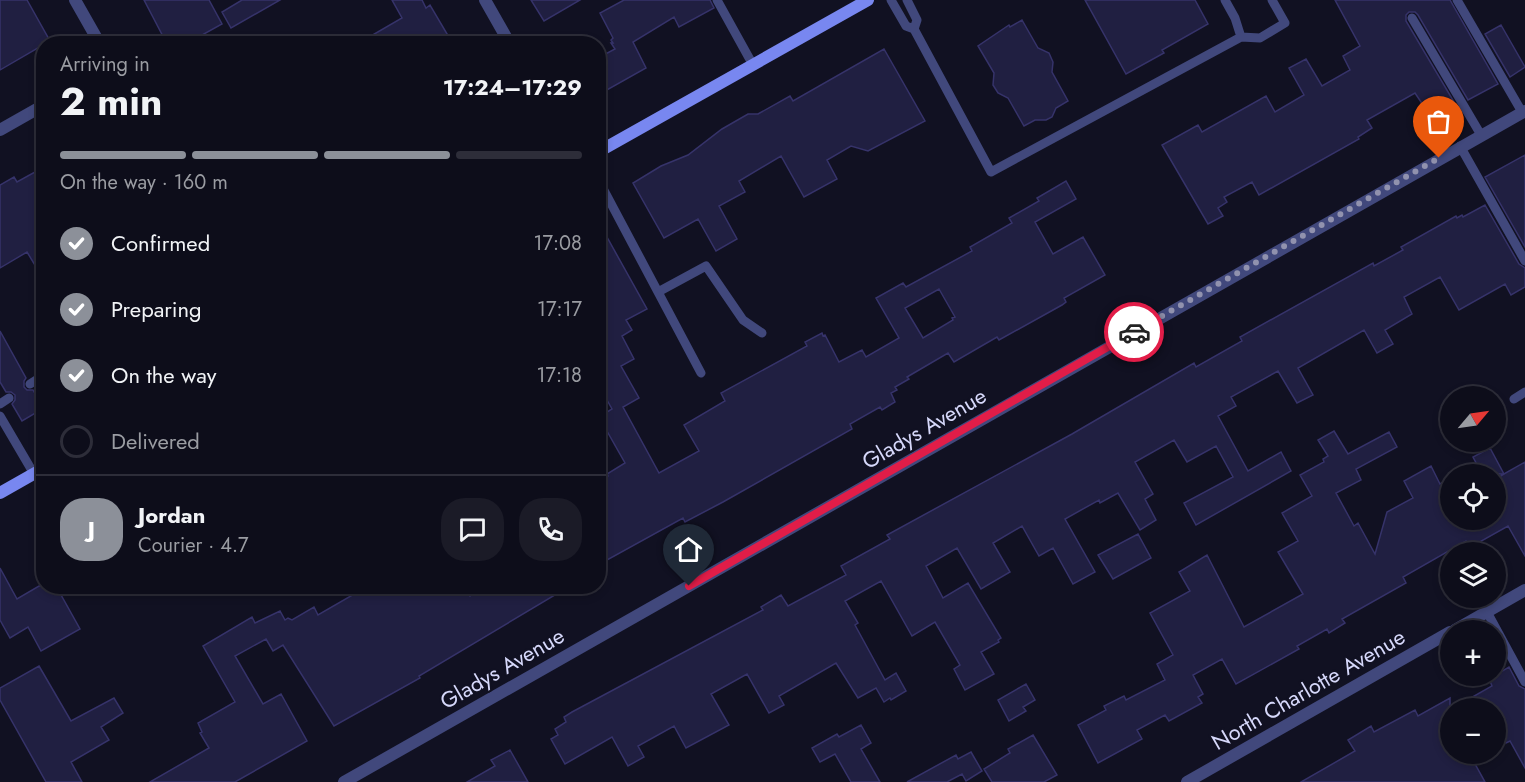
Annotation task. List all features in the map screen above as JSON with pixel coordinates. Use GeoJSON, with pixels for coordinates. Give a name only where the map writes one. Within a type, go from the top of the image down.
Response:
{"type":"FeatureCollection","features":[{"type":"Feature","properties":{"kind":"main road"},"geometry":{"type":"LineString","coordinates":[[606,148],[868,0]]}},
{"type":"Feature","properties":{"kind":"main road"},"geometry":{"type":"LineString","coordinates":[[0,493],[36,473]]}},
{"type":"Feature","properties":{"kind":"street"},"geometry":{"type":"LineString","coordinates":[[75,0],[95,36]]}},
{"type":"Feature","properties":{"kind":"street"},"geometry":{"type":"LineString","coordinates":[[485,0],[505,36]]}},
{"type":"Feature","properties":{"kind":"street"},"geometry":{"type":"LineString","coordinates":[[0,130],[36,110]]}},
{"type":"Feature","properties":{"kind":"street","name":"Gladys Avenue"},"geometry":{"type":"LineString","coordinates":[[344,782],[1523,112]]}},
{"type":"Feature","properties":{"kind":"street"},"geometry":{"type":"LineString","coordinates":[[1473,620],[1525,590]]}},
{"type":"Feature","properties":{"kind":"street","name":"North Charlotte Avenue"},"geometry":{"type":"LineString","coordinates":[[1187,782],[1440,638]]}},
{"type":"Feature","properties":{"kind":"lane"},"geometry":{"type":"LineString","coordinates":[[717,0],[753,65]]}},
{"type":"Feature","properties":{"kind":"lane"},"geometry":{"type":"LineString","coordinates":[[891,0],[906,26],[914,29],[991,172],[1241,37],[1260,38],[1285,23],[1272,0]]}},
{"type":"Feature","properties":{"kind":"lane"},"geometry":{"type":"LineString","coordinates":[[907,0],[917,20],[914,29]]}},
{"type":"Feature","properties":{"kind":"lane"},"geometry":{"type":"LineString","coordinates":[[1225,0],[1235,18],[1241,37]]}},
{"type":"Feature","properties":{"kind":"lane"},"geometry":{"type":"LineString","coordinates":[[1457,0],[1523,112]]}},
{"type":"Feature","properties":{"kind":"lane"},"geometry":{"type":"LineString","coordinates":[[1412,18],[1481,135]]}},
{"type":"Feature","properties":{"kind":"lane"},"geometry":{"type":"LineString","coordinates":[[1460,146],[1525,261]]}},
{"type":"Feature","properties":{"kind":"lane"},"geometry":{"type":"LineString","coordinates":[[606,194],[701,374]]}},
{"type":"Feature","properties":{"kind":"lane"},"geometry":{"type":"LineString","coordinates":[[658,292],[706,266],[743,320],[762,333]]}},
{"type":"Feature","properties":{"kind":"lane"},"geometry":{"type":"LineString","coordinates":[[30,384],[36,380]]}},
{"type":"Feature","properties":{"kind":"lane"},"geometry":{"type":"LineString","coordinates":[[1514,399],[1525,392]]}},
{"type":"Feature","properties":{"kind":"lane"},"geometry":{"type":"LineString","coordinates":[[0,404],[9,398]]}},
{"type":"Feature","properties":{"kind":"lane"},"geometry":{"type":"LineString","coordinates":[[0,416],[36,467]]}},
{"type":"Feature","properties":{"kind":"lane"},"geometry":{"type":"LineString","coordinates":[[1487,612],[1525,682]]}},
{"type":"Feature","properties":{"kind":"building"},"geometry":{"type":"Polygon","coordinates":[[[0,0],[27,0],[47,36],[36,36],[36,49],[0,70],[0,0]]]}},
{"type":"Feature","properties":{"kind":"building"},"geometry":{"type":"Polygon","coordinates":[[[144,0],[209,0],[222,24],[200,36],[163,36],[144,0]]]}},
{"type":"Feature","properties":{"kind":"building"},"geometry":{"type":"Polygon","coordinates":[[[242,0],[280,0],[231,28],[222,12],[242,0]]]}},
{"type":"Feature","properties":{"kind":"building"},"geometry":{"type":"Polygon","coordinates":[[[392,0],[422,0],[426,8],[430,5],[448,36],[371,36],[402,18],[392,0]]]}},
{"type":"Feature","properties":{"kind":"building"},"geometry":{"type":"Polygon","coordinates":[[[531,0],[580,0],[544,21],[531,0]]]}},
{"type":"Feature","properties":{"kind":"building"},"geometry":{"type":"Polygon","coordinates":[[[624,0],[710,0],[714,8],[679,27],[674,17],[633,42],[646,68],[606,90],[606,54],[615,49],[611,43],[613,43],[611,40],[613,38],[600,13],[624,0]]]}},
{"type":"Feature","properties":{"kind":"building"},"geometry":{"type":"Polygon","coordinates":[[[1085,0],[1195,0],[1208,24],[1162,50],[1164,53],[1126,74],[1085,0]]]}},
{"type":"Feature","properties":{"kind":"building"},"geometry":{"type":"Polygon","coordinates":[[[1335,0],[1450,0],[1498,84],[1468,100],[1418,15],[1415,12],[1409,12],[1406,15],[1406,21],[1457,107],[1433,120],[1415,93],[1367,120],[1372,128],[1358,137],[1359,139],[1259,195],[1252,182],[1224,197],[1227,202],[1218,208],[1223,216],[1208,224],[1162,145],[1198,125],[1202,132],[1266,96],[1275,112],[1304,95],[1289,68],[1306,59],[1322,86],[1350,70],[1343,56],[1360,46],[1335,0]]]}},
{"type":"Feature","properties":{"kind":"building"},"geometry":{"type":"Polygon","coordinates":[[[1022,20],[1038,48],[1049,53],[1053,62],[1052,72],[1068,101],[1056,108],[1052,117],[1046,120],[1035,120],[1024,126],[1008,98],[998,93],[993,85],[994,73],[978,46],[1009,25],[1010,27],[1022,20]]]}},
{"type":"Feature","properties":{"kind":"building"},"geometry":{"type":"Polygon","coordinates":[[[1501,25],[1525,67],[1510,77],[1485,34],[1501,25]]]}},
{"type":"Feature","properties":{"kind":"building"},"geometry":{"type":"Polygon","coordinates":[[[884,49],[925,121],[868,151],[851,146],[827,160],[837,179],[804,197],[781,156],[739,181],[745,192],[719,206],[737,239],[716,251],[698,219],[664,238],[633,183],[661,166],[688,155],[722,129],[748,114],[758,114],[790,96],[793,101],[884,49]]]}},
{"type":"Feature","properties":{"kind":"building"},"geometry":{"type":"Polygon","coordinates":[[[1525,155],[1525,247],[1485,177],[1525,155]]]}},
{"type":"Feature","properties":{"kind":"building"},"geometry":{"type":"Polygon","coordinates":[[[36,171],[36,267],[27,252],[0,268],[0,185],[14,177],[17,182],[36,171]]]}},
{"type":"Feature","properties":{"kind":"building"},"geometry":{"type":"Polygon","coordinates":[[[1066,181],[1076,199],[1035,222],[1053,254],[1083,237],[1105,275],[1064,298],[1066,302],[1062,305],[999,340],[997,337],[954,362],[948,353],[907,377],[909,379],[895,387],[897,390],[891,393],[895,402],[882,410],[880,407],[850,424],[852,429],[723,502],[685,522],[683,518],[606,561],[606,477],[607,474],[625,463],[606,429],[606,413],[612,409],[606,398],[606,235],[647,309],[626,320],[632,330],[622,336],[634,359],[621,366],[639,398],[623,407],[659,473],[699,451],[684,425],[725,401],[721,393],[807,346],[805,342],[822,333],[839,362],[862,350],[866,357],[899,338],[876,298],[903,283],[906,287],[972,251],[970,247],[1012,223],[1009,218],[1039,201],[1037,198],[1066,181]],[[939,289],[905,308],[923,338],[953,320],[952,318],[955,317],[939,289]]]}},
{"type":"Feature","properties":{"kind":"building"},"geometry":{"type":"Polygon","coordinates":[[[1485,205],[1519,264],[1525,268],[1525,287],[1511,295],[1505,284],[1459,310],[1440,277],[1404,297],[1412,314],[1385,330],[1393,344],[1377,353],[1364,330],[1298,368],[1313,395],[1297,403],[1278,371],[1231,397],[1236,406],[1218,416],[1248,471],[1281,452],[1291,471],[1196,525],[1184,503],[1233,477],[1216,446],[1187,462],[1174,440],[1135,462],[1153,494],[1145,499],[1156,520],[1140,530],[1118,493],[1100,503],[1099,500],[1065,519],[1095,572],[1073,584],[1053,548],[1039,556],[1022,526],[993,543],[1010,572],[981,589],[957,548],[926,566],[943,598],[968,583],[1001,638],[999,642],[981,652],[994,674],[965,690],[954,669],[960,665],[935,622],[912,636],[881,581],[845,601],[858,623],[855,625],[885,680],[896,673],[906,691],[891,700],[890,698],[884,702],[876,688],[858,698],[836,663],[779,696],[784,705],[769,713],[747,674],[711,694],[729,725],[686,748],[674,726],[638,746],[644,757],[628,766],[612,737],[565,764],[551,739],[558,735],[555,729],[566,722],[564,717],[572,712],[763,610],[761,607],[781,595],[788,606],[846,575],[841,566],[890,539],[887,535],[1072,434],[1194,363],[1196,367],[1242,341],[1240,337],[1373,263],[1374,266],[1403,250],[1401,247],[1456,216],[1457,218],[1462,215],[1463,217],[1485,205]]]}},
{"type":"Feature","properties":{"kind":"building"},"geometry":{"type":"Polygon","coordinates":[[[0,331],[26,378],[24,387],[27,390],[33,390],[36,395],[36,413],[22,421],[12,404],[15,395],[6,392],[0,382],[0,331]]]}},
{"type":"Feature","properties":{"kind":"building"},"geometry":{"type":"Polygon","coordinates":[[[1334,431],[1348,454],[1389,432],[1397,447],[1356,469],[1361,480],[1336,493],[1354,526],[1358,523],[1375,554],[1387,512],[1413,498],[1404,481],[1431,466],[1440,484],[1440,530],[1501,530],[1480,542],[1440,542],[1440,556],[1403,577],[1406,583],[1342,619],[1345,623],[1329,633],[1327,629],[1297,646],[1299,649],[1236,684],[1222,659],[1193,675],[1203,694],[1198,697],[1202,703],[1169,721],[1165,715],[1137,730],[1142,739],[1098,763],[1078,725],[1106,710],[1104,706],[1124,696],[1126,700],[1165,680],[1157,664],[1173,655],[1150,613],[1190,591],[1179,572],[1207,555],[1244,627],[1303,594],[1278,552],[1298,541],[1282,513],[1312,496],[1300,475],[1324,462],[1323,459],[1328,456],[1318,440],[1334,431]]]}},
{"type":"Feature","properties":{"kind":"building"},"geometry":{"type":"Polygon","coordinates":[[[1482,452],[1492,452],[1499,464],[1477,464],[1473,457],[1482,452]]]}},
{"type":"Feature","properties":{"kind":"building"},"geometry":{"type":"Polygon","coordinates":[[[1525,462],[1525,556],[1508,526],[1506,527],[1506,473],[1525,462]]]}},
{"type":"Feature","properties":{"kind":"building"},"geometry":{"type":"Polygon","coordinates":[[[1138,534],[1151,558],[1113,579],[1098,555],[1138,534]]]}},
{"type":"Feature","properties":{"kind":"building"},"geometry":{"type":"Polygon","coordinates":[[[0,568],[17,599],[36,588],[36,594],[60,594],[80,629],[41,651],[28,627],[10,638],[0,620],[0,568]]]}},
{"type":"Feature","properties":{"kind":"building"},"geometry":{"type":"Polygon","coordinates":[[[354,594],[469,594],[470,596],[473,594],[557,594],[419,676],[420,678],[334,726],[283,645],[273,651],[266,639],[235,656],[263,704],[281,694],[307,741],[235,782],[150,782],[209,748],[200,733],[202,732],[198,723],[235,702],[203,646],[252,617],[255,623],[280,611],[285,620],[288,618],[292,620],[314,607],[318,615],[354,594]]]}},
{"type":"Feature","properties":{"kind":"building"},"geometry":{"type":"Polygon","coordinates":[[[39,666],[71,721],[114,698],[123,713],[101,727],[109,740],[71,762],[82,782],[46,782],[0,700],[0,688],[39,666]]]}},
{"type":"Feature","properties":{"kind":"building"},"geometry":{"type":"Polygon","coordinates":[[[1509,667],[1519,686],[1525,689],[1525,768],[1510,741],[1506,743],[1506,698],[1471,698],[1492,686],[1506,686],[1506,669],[1509,667]]]}},
{"type":"Feature","properties":{"kind":"building"},"geometry":{"type":"Polygon","coordinates":[[[1026,684],[1035,700],[1023,707],[1026,711],[1009,721],[998,700],[1026,684]]]}},
{"type":"Feature","properties":{"kind":"building"},"geometry":{"type":"Polygon","coordinates":[[[1440,704],[1440,764],[1475,764],[1485,782],[1301,782],[1355,751],[1348,740],[1371,726],[1374,732],[1415,710],[1418,716],[1440,704]]]}},
{"type":"Feature","properties":{"kind":"building"},"geometry":{"type":"Polygon","coordinates":[[[861,725],[871,743],[861,749],[880,782],[851,782],[835,754],[820,762],[812,748],[837,734],[839,737],[861,725]]]}},
{"type":"Feature","properties":{"kind":"building"},"geometry":{"type":"Polygon","coordinates":[[[1033,735],[1057,775],[1044,782],[992,782],[984,769],[1010,753],[1008,749],[1033,735]]]}},
{"type":"Feature","properties":{"kind":"building"},"geometry":{"type":"Polygon","coordinates":[[[510,750],[528,782],[467,782],[495,766],[491,760],[510,750]]]}},
{"type":"Feature","properties":{"kind":"building"},"geometry":{"type":"Polygon","coordinates":[[[971,752],[982,771],[966,781],[962,774],[947,782],[907,782],[956,755],[958,759],[971,752]]]}},
{"type":"Feature","properties":{"kind":"way so far"},"geometry":{"type":"LineString","coordinates":[[1134,332],[1439,158]]}},
{"type":"Feature","properties":{"kind":"route"},"geometry":{"type":"LineString","coordinates":[[689,586],[1134,332]]}}]}
